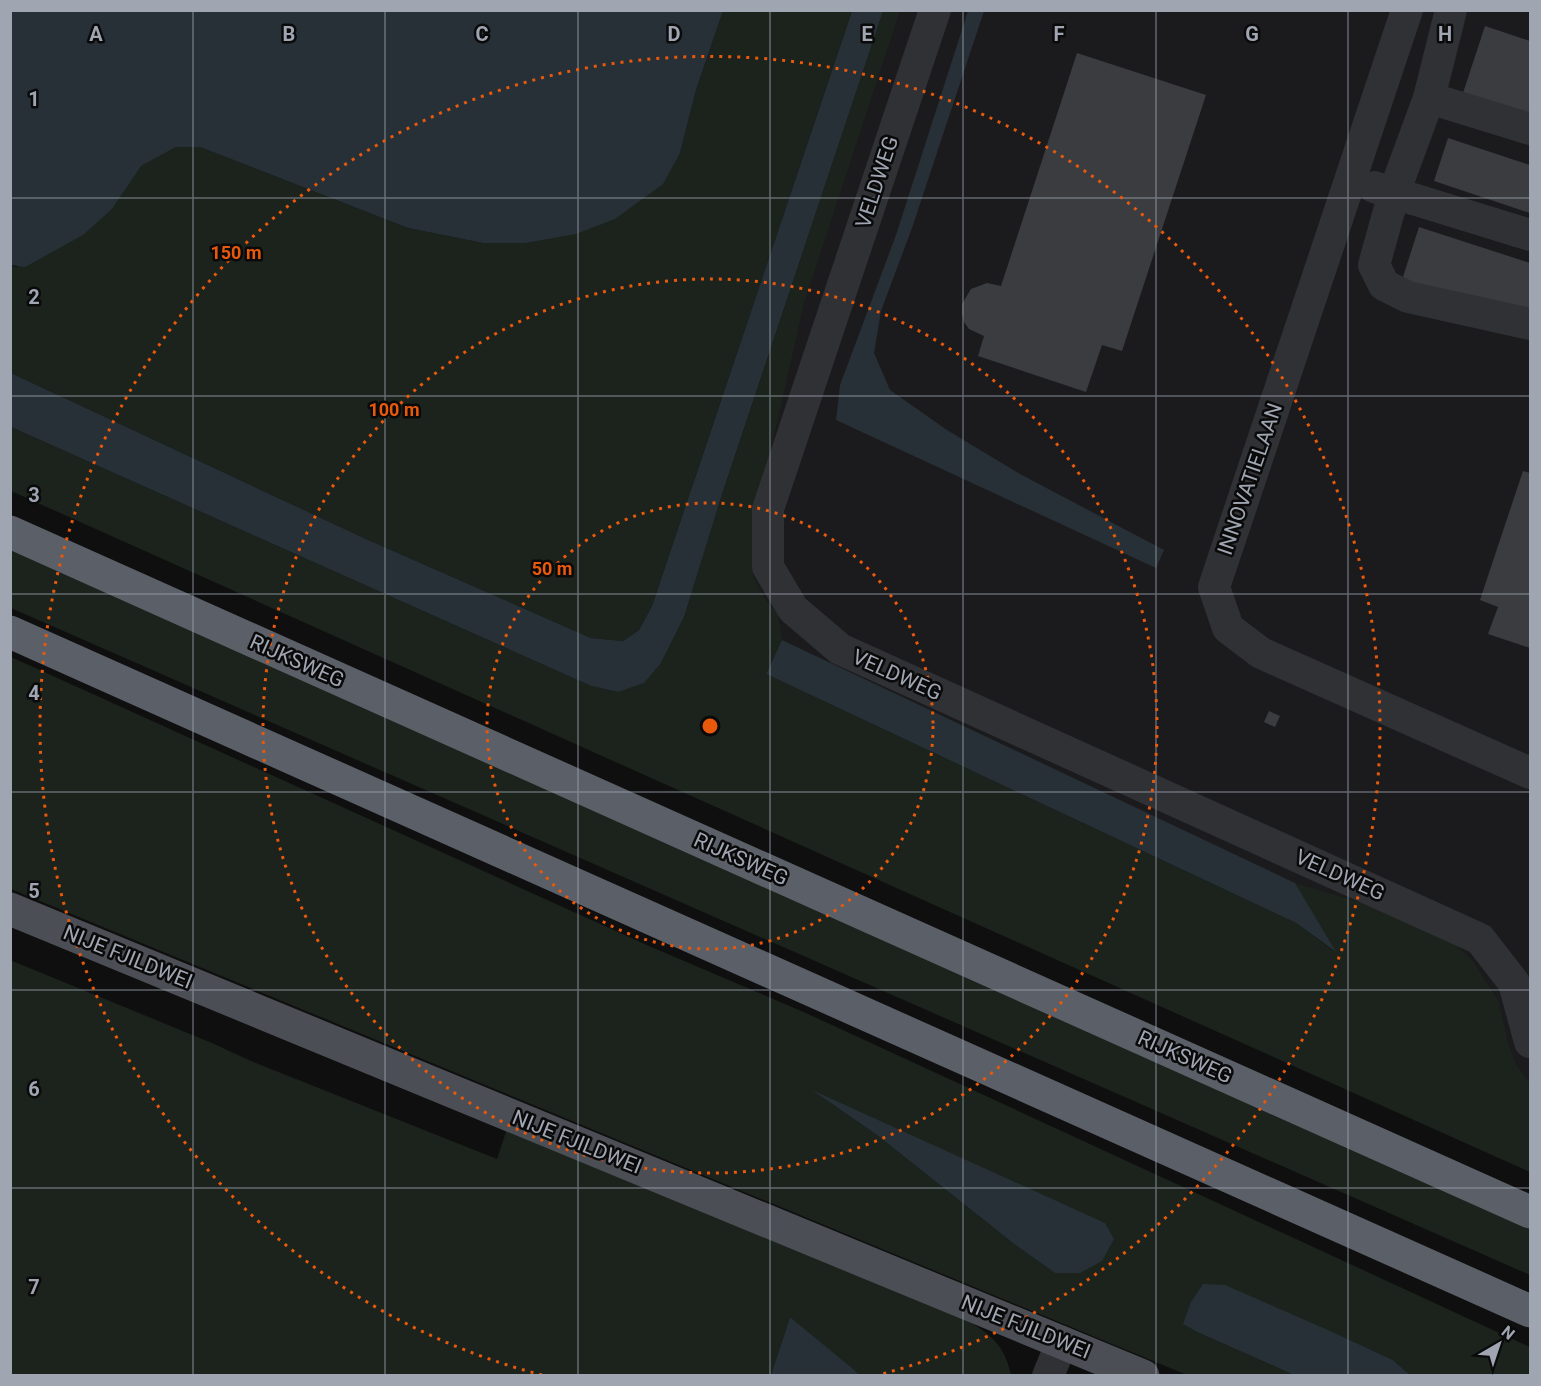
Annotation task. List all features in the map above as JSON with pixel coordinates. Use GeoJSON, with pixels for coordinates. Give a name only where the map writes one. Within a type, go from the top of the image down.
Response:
{"type":"FeatureCollection","features":[{"type":"Feature","properties":{"kind":"highway","name":"RIJKSWEG"},"geometry":{"type":"LineString","coordinates":[[10,532],[1530,1212]]}},
{"type":"Feature","properties":{"kind":"highway"},"geometry":{"type":"LineString","coordinates":[[10,632],[1530,1311]]}},
{"type":"Feature","properties":{"kind":"main road","name":"NIJE FJILDWEI"},"geometry":{"type":"LineString","coordinates":[[10,909],[1143,1376]]}},
{"type":"Feature","properties":{"kind":"street","name":"VELDWEG"},"geometry":{"type":"LineString","coordinates":[[935,10],[768,510],[768,567],[793,609],[840,649],[1480,939],[1514,983],[1530,1042]]}},
{"type":"Feature","properties":{"kind":"street","name":"INNOVATIELAAN"},"geometry":{"type":"LineString","coordinates":[[1407,10],[1214,587],[1228,628],[1262,653],[1530,773]]}},
{"type":"Feature","properties":{"kind":"street"},"geometry":{"type":"LineString","coordinates":[[1451,10],[1429,98],[1394,193],[1374,265],[1384,285],[1408,297],[1530,324]]}},
{"type":"Feature","properties":{"kind":"street"},"geometry":{"type":"LineString","coordinates":[[1429,98],[1530,129]]}},
{"type":"Feature","properties":{"kind":"street"},"geometry":{"type":"LineString","coordinates":[[1351,179],[1530,235]]}},
{"type":"Feature","properties":{"kind":"street"},"geometry":{"type":"LineString","coordinates":[[1048,1376],[1062,1342]]}},
{"type":"Feature","properties":{"kind":"shaded area"},"geometry":{"type":"Polygon","coordinates":[[[11,10],[723,11],[696,90],[680,153],[663,184],[615,219],[576,234],[525,243],[483,243],[408,228],[200,147],[176,147],[141,166],[112,209],[83,235],[25,267],[11,265],[11,10]]]}},
{"type":"Feature","properties":{"kind":"shaded area"},"geometry":{"type":"Polygon","coordinates":[[[723,11],[852,11],[652,606],[639,630],[623,641],[591,638],[366,539],[11,373],[11,265],[16,267],[112,209],[140,166],[176,147],[200,147],[408,228],[483,243],[680,153],[696,90],[723,11]]]}},
{"type":"Feature","properties":{"kind":"shaded area"},"geometry":{"type":"Polygon","coordinates":[[[852,11],[883,11],[723,491],[684,617],[661,663],[644,683],[618,692],[591,686],[11,427],[11,373],[366,539],[591,638],[623,641],[639,630],[652,606],[852,11]]]}},
{"type":"Feature","properties":{"kind":"shaded area"},"geometry":{"type":"Polygon","coordinates":[[[869,11],[1530,11],[1530,1137],[1293,905],[668,608],[869,11]]]}},
{"type":"Feature","properties":{"kind":"shaded area"},"geometry":{"type":"Polygon","coordinates":[[[883,11],[900,11],[804,303],[757,512],[753,576],[765,599],[778,614],[782,640],[766,674],[1296,923],[1334,951],[1295,883],[1414,918],[1450,939],[1474,963],[1499,1002],[1508,1043],[1517,1066],[1530,1083],[1530,1172],[11,491],[11,427],[591,686],[618,692],[661,663],[684,617],[723,491],[883,11]]]}},
{"type":"Feature","properties":{"kind":"shaded area"},"geometry":{"type":"Polygon","coordinates":[[[968,11],[984,11],[912,228],[881,311],[874,353],[890,390],[947,430],[1020,474],[1164,550],[1156,568],[836,420],[840,385],[896,235],[968,11]]]}},
{"type":"Feature","properties":{"kind":"shaded area"},"geometry":{"type":"Polygon","coordinates":[[[10,545],[1530,1222],[1530,1275],[11,608],[10,545]]]}},
{"type":"Feature","properties":{"kind":"shaded area"},"geometry":{"type":"Polygon","coordinates":[[[782,640],[1295,883],[1336,952],[1296,923],[766,674],[782,640]]]}},
{"type":"Feature","properties":{"kind":"shaded area"},"geometry":{"type":"Polygon","coordinates":[[[11,657],[649,946],[806,1013],[1530,1347],[1530,1375],[1410,1375],[1393,1360],[1337,1334],[1184,1324],[1294,1375],[1187,1375],[11,889],[11,657]],[[816,1093],[877,1135],[1014,1244],[1055,1273],[1080,1273],[816,1093]]]}},
{"type":"Feature","properties":{"kind":"shaded area"},"geometry":{"type":"Polygon","coordinates":[[[10,960],[251,1061],[497,1159],[507,1129],[957,1315],[992,1338],[1004,1354],[1011,1375],[859,1375],[790,1317],[771,1375],[11,1375],[10,960]]]}},
{"type":"Feature","properties":{"kind":"shaded area"},"geometry":{"type":"Polygon","coordinates":[[[812,1090],[1105,1223],[1114,1239],[1102,1261],[1080,1273],[1055,1273],[1014,1244],[877,1135],[812,1090]]]}},
{"type":"Feature","properties":{"kind":"shaded area"},"geometry":{"type":"Polygon","coordinates":[[[1203,1284],[1225,1285],[1337,1334],[1393,1360],[1410,1375],[1294,1375],[1183,1324],[1191,1302],[1203,1284]]]}},
{"type":"Feature","properties":{"kind":"shaded area"},"geometry":{"type":"Polygon","coordinates":[[[790,1317],[853,1369],[859,1375],[771,1375],[790,1317]]]}},
{"type":"Feature","properties":{"kind":"building"},"geometry":{"type":"Polygon","coordinates":[[[1485,26],[1530,41],[1530,119],[1462,96],[1485,26]]]}},
{"type":"Feature","properties":{"kind":"building"},"geometry":{"type":"Polygon","coordinates":[[[1077,53],[1206,95],[1122,351],[1102,345],[1086,392],[978,356],[984,336],[969,329],[962,313],[962,304],[971,289],[987,283],[1001,286],[1077,53]]]}},
{"type":"Feature","properties":{"kind":"building"},"geometry":{"type":"Polygon","coordinates":[[[1448,138],[1530,165],[1530,213],[1434,181],[1448,138]]]}},
{"type":"Feature","properties":{"kind":"building"},"geometry":{"type":"Polygon","coordinates":[[[1419,227],[1530,263],[1530,313],[1402,280],[1419,227]]]}},
{"type":"Feature","properties":{"kind":"building"},"geometry":{"type":"Polygon","coordinates":[[[1523,471],[1530,473],[1530,648],[1488,634],[1498,607],[1480,600],[1523,471]]]}},
{"type":"Feature","properties":{"kind":"building"},"geometry":{"type":"Polygon","coordinates":[[[1269,711],[1280,716],[1275,727],[1264,722],[1269,711]]]}}]}
